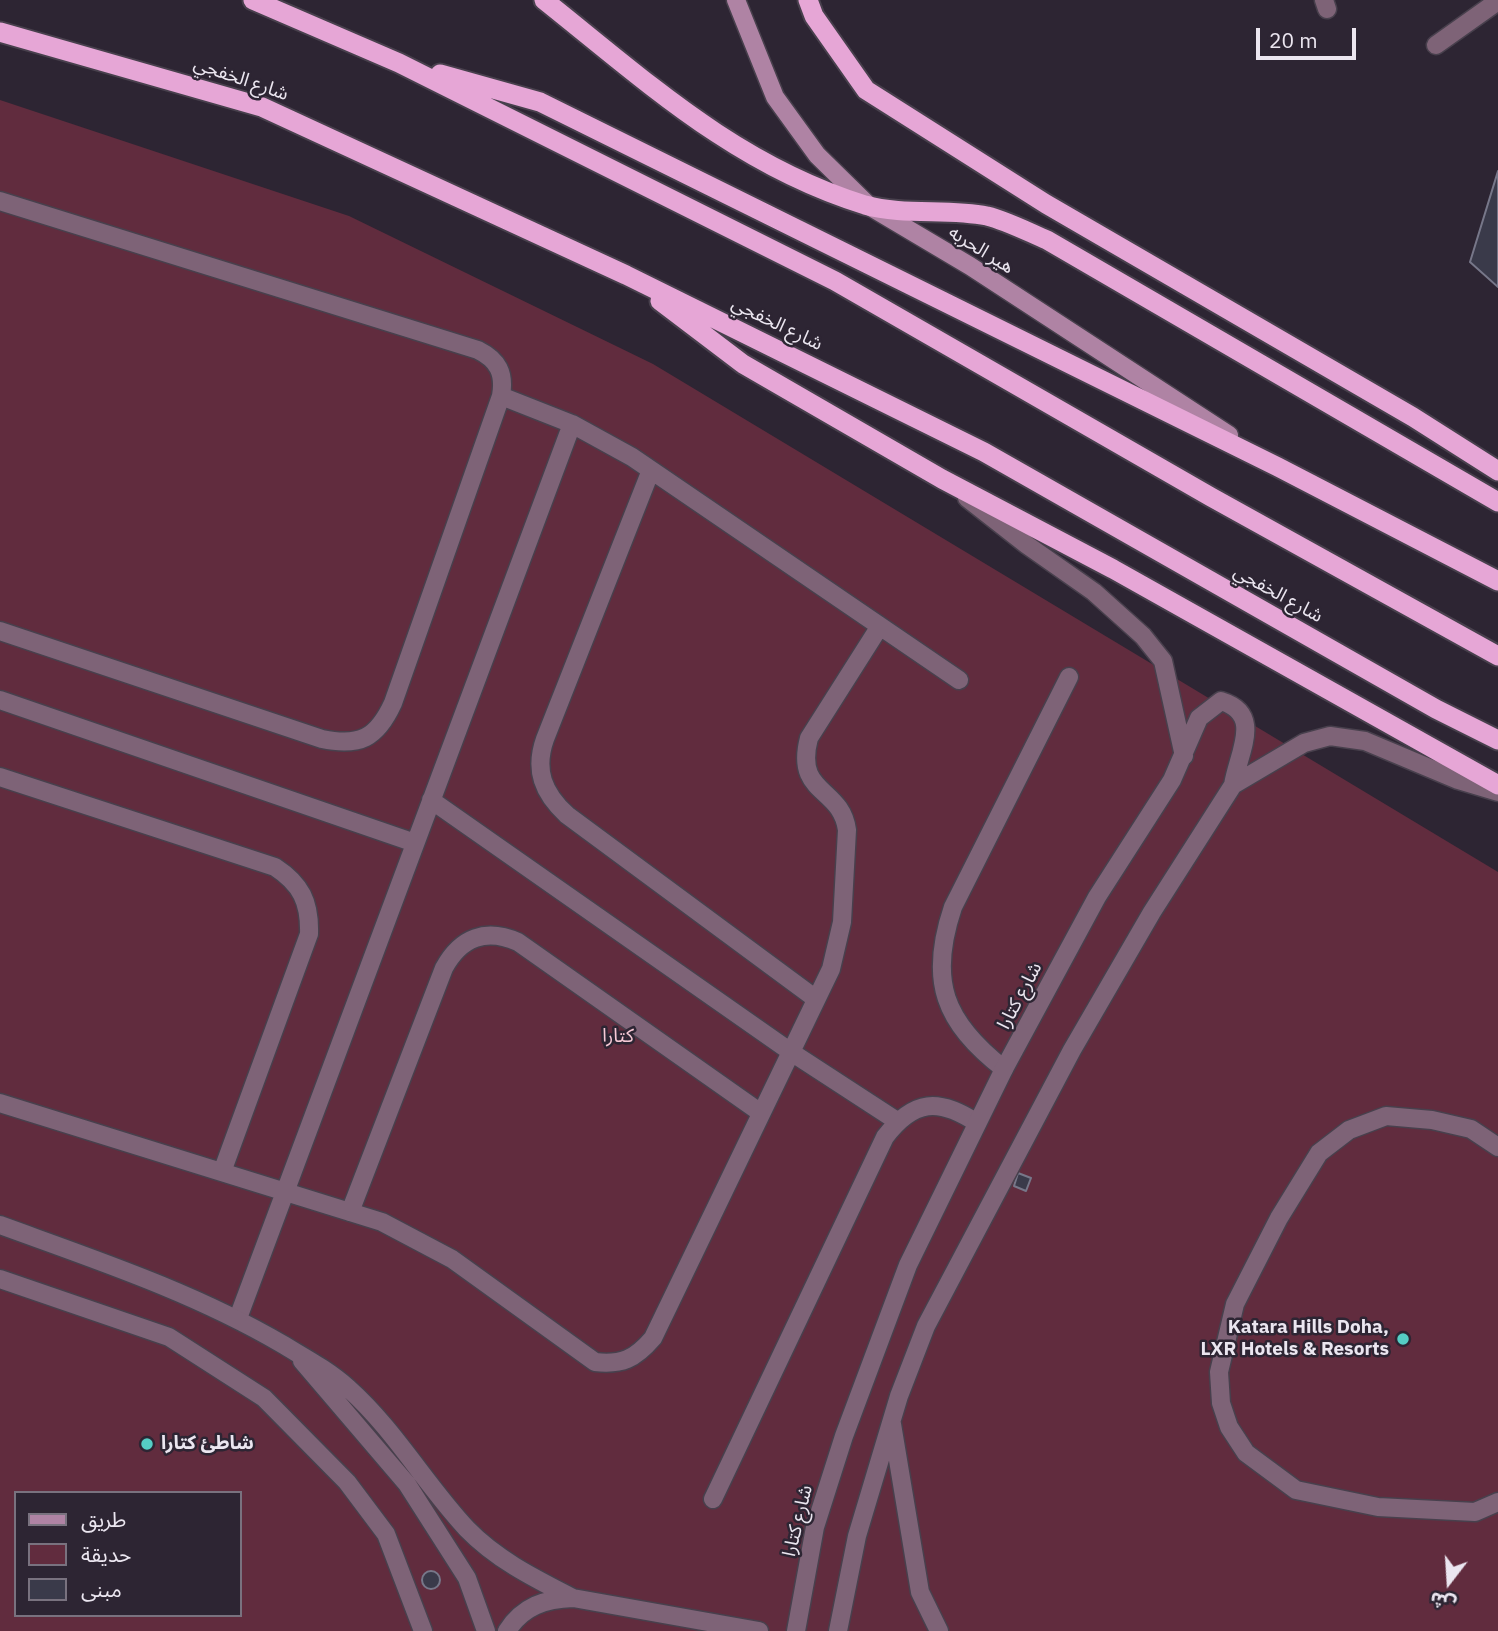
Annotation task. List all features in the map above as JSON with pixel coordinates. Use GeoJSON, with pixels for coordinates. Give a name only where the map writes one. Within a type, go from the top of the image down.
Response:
{"type":"FeatureCollection","features":[{"type":"Feature","properties":{"kind":"highway"},"geometry":{"type":"LineString","coordinates":[[253,0],[398,63],[835,281],[1211,497],[1498,656]]}},
{"type":"Feature","properties":{"kind":"highway"},"geometry":{"type":"LineString","coordinates":[[544,0],[663,98],[707,128],[806,185],[869,206],[988,216],[1047,240],[1498,502]]}},
{"type":"Feature","properties":{"kind":"highway"},"geometry":{"type":"LineString","coordinates":[[808,0],[814,16],[866,90],[1046,204],[1413,417],[1498,471]]}},
{"type":"Feature","properties":{"kind":"highway","name":"شارع الخفجي"},"geometry":{"type":"LineString","coordinates":[[0,32],[262,107],[626,275],[984,452],[1436,709],[1498,740]]}},
{"type":"Feature","properties":{"kind":"highway"},"geometry":{"type":"LineString","coordinates":[[398,63],[540,102],[1278,467],[1498,581]]}},
{"type":"Feature","properties":{"kind":"highway"},"geometry":{"type":"LineString","coordinates":[[626,275],[743,365],[942,479],[1125,576],[1498,785]]}},
{"type":"Feature","properties":{"kind":"main road","name":"هير الحربه"},"geometry":{"type":"LineString","coordinates":[[736,0],[775,97],[817,155],[869,206],[970,266],[1278,467]]}},
{"type":"Feature","properties":{"kind":"street"},"geometry":{"type":"LineString","coordinates":[[1436,45],[1498,1]]}},
{"type":"Feature","properties":{"kind":"street"},"geometry":{"type":"LineString","coordinates":[[0,201],[478,350],[491,356],[500,367],[504,382],[502,396],[393,703],[383,724],[366,738],[344,744],[322,739],[0,631]]}},
{"type":"Feature","properties":{"kind":"street"},"geometry":{"type":"LineString","coordinates":[[502,396],[572,424],[651,470],[959,680]]}},
{"type":"Feature","properties":{"kind":"street"},"geometry":{"type":"LineString","coordinates":[[238,1318],[572,424]]}},
{"type":"Feature","properties":{"kind":"street"},"geometry":{"type":"LineString","coordinates":[[651,470],[540,752],[541,780],[555,804],[567,815],[816,999]]}},
{"type":"Feature","properties":{"kind":"street"},"geometry":{"type":"LineString","coordinates":[[942,479],[1027,545],[1094,592],[1143,636],[1163,661],[1184,755]]}},
{"type":"Feature","properties":{"kind":"street"},"geometry":{"type":"LineString","coordinates":[[0,1103],[350,1212],[418,1239],[452,1259],[595,1362],[617,1364],[639,1356],[653,1338],[831,969],[840,934],[847,830],[845,817],[838,806],[815,786],[807,771],[805,754],[809,738],[880,626]]}},
{"type":"Feature","properties":{"kind":"street"},"geometry":{"type":"LineString","coordinates":[[1004,1069],[967,1037],[949,1007],[943,988],[942,948],[953,907],[1069,677]]}},
{"type":"Feature","properties":{"kind":"street"},"geometry":{"type":"LineString","coordinates":[[0,700],[415,843]]}},
{"type":"Feature","properties":{"kind":"street","name":"شارع كتارا"},"geometry":{"type":"LineString","coordinates":[[796,1631],[815,1527],[885,1321],[908,1265],[1004,1069],[1097,897],[1144,826],[1184,755],[1199,718],[1222,701],[1234,705],[1243,713],[1247,727],[1233,785]]}},
{"type":"Feature","properties":{"kind":"street"},"geometry":{"type":"LineString","coordinates":[[838,1631],[857,1536],[891,1419],[926,1326],[1072,1050],[1152,912],[1233,785],[1304,743],[1330,736],[1365,741],[1458,780],[1498,792]]}},
{"type":"Feature","properties":{"kind":"street"},"geometry":{"type":"LineString","coordinates":[[0,777],[275,867],[292,878],[304,894],[309,914],[309,934],[222,1172]]}},
{"type":"Feature","properties":{"kind":"street"},"geometry":{"type":"LineString","coordinates":[[431,800],[791,1052],[897,1121]]}},
{"type":"Feature","properties":{"kind":"street"},"geometry":{"type":"LineString","coordinates":[[350,1212],[444,968],[453,952],[466,941],[484,934],[501,935],[518,942],[761,1113]]}},
{"type":"Feature","properties":{"kind":"street"},"geometry":{"type":"LineString","coordinates":[[713,1499],[885,1137],[897,1121],[914,1110],[934,1106],[954,1108],[977,1123]]}},
{"type":"Feature","properties":{"kind":"street"},"geometry":{"type":"LineString","coordinates":[[1498,1147],[1471,1129],[1433,1121],[1386,1116],[1349,1130],[1319,1153],[1279,1218],[1235,1304],[1219,1372],[1221,1403],[1229,1427],[1246,1453],[1296,1490],[1378,1507],[1475,1511],[1498,1502]]}},
{"type":"Feature","properties":{"kind":"street"},"geometry":{"type":"LineString","coordinates":[[0,1224],[174,1289],[238,1318],[319,1365],[370,1408],[404,1446],[467,1529],[488,1548],[573,1598]]}},
{"type":"Feature","properties":{"kind":"street"},"geometry":{"type":"LineString","coordinates":[[0,1279],[169,1337],[264,1398],[347,1482],[387,1534],[423,1631]]}},
{"type":"Feature","properties":{"kind":"street"},"geometry":{"type":"LineString","coordinates":[[293,1350],[407,1484],[467,1578],[486,1631]]}},
{"type":"Feature","properties":{"kind":"street"},"geometry":{"type":"LineString","coordinates":[[891,1419],[920,1592],[939,1631]]}},
{"type":"Feature","properties":{"kind":"street"},"geometry":{"type":"LineString","coordinates":[[507,1631],[520,1615],[538,1603],[550,1599],[573,1598],[759,1631]]}},
{"type":"Feature","properties":{"kind":"green space","name":"كتارا"},"geometry":{"type":"Polygon","coordinates":[[[0,100],[349,216],[653,364],[1498,872],[1498,1631],[0,1631],[0,100]]]}},
{"type":"Feature","properties":{"kind":"building"},"geometry":{"type":"Polygon","coordinates":[[[1498,171],[1498,287],[1470,262],[1498,171]]]}},
{"type":"Feature","properties":{"kind":"building"},"geometry":{"type":"Polygon","coordinates":[[[1018,1173],[1031,1178],[1026,1191],[1014,1186],[1018,1173]]]}},
{"type":"Feature","properties":{"kind":"building"},"geometry":{"type":"Polygon","coordinates":[[[427,1571],[435,1571],[440,1580],[438,1587],[427,1589],[422,1584],[422,1576],[427,1571]]]}},
{"type":"Feature","properties":{"kind":"place","name":"Katara Hills Doha, LXR Hotels & Resorts"},"geometry":{"type":"Point","coordinates":[1403,1339]}},
{"type":"Feature","properties":{"kind":"place","name":"شاطئ كتارا"},"geometry":{"type":"Point","coordinates":[147,1444]}}]}
